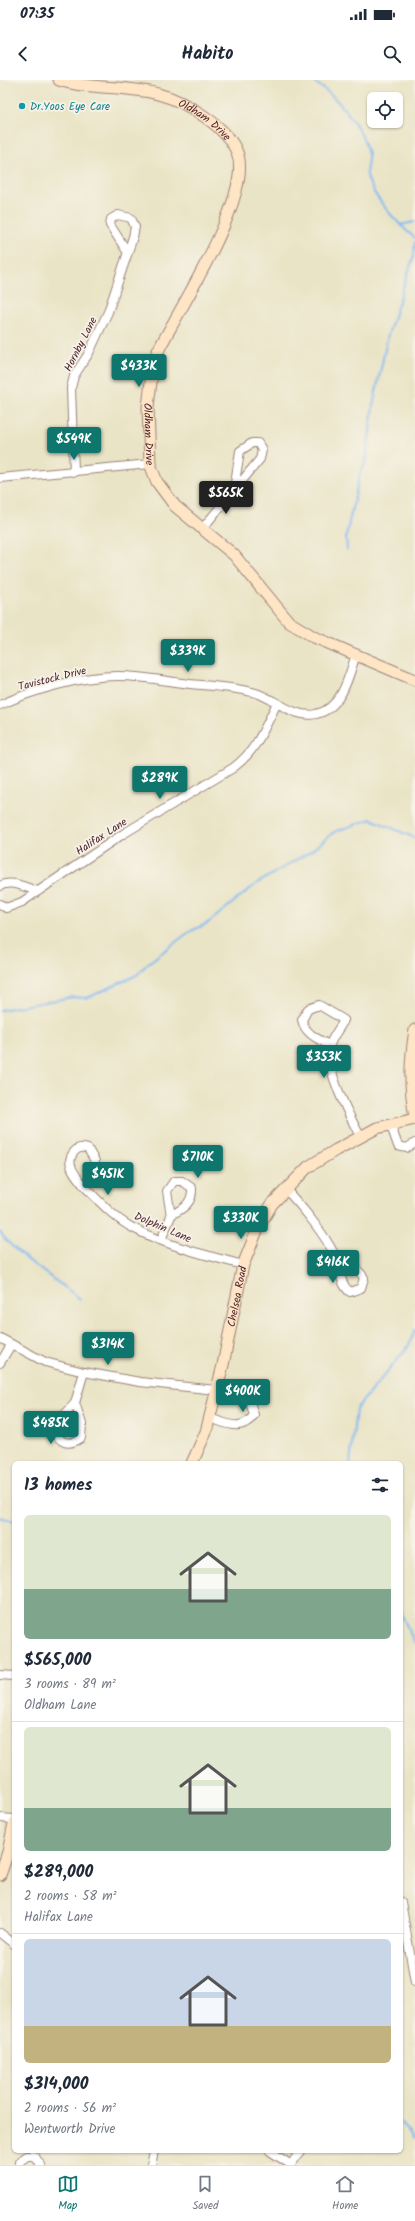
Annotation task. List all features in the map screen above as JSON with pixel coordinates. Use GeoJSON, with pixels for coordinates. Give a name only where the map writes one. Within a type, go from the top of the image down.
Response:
{"type":"FeatureCollection","features":[{"type":"Feature","properties":{"kind":"street","name":"Oldham Drive"},"geometry":{"type":"LineString","coordinates":[[60,80],[159,94],[204,115],[223,132],[238,154],[239,176],[226,222],[201,273],[158,351],[154,366],[148,407],[150,464],[157,482],[175,506],[234,555],[289,622],[314,637],[415,680]]}},
{"type":"Feature","properties":{"kind":"street","name":"Hornby Lane"},"geometry":{"type":"LineString","coordinates":[[74,472],[70,388],[74,376],[88,353],[108,312],[128,253]]}},
{"type":"Feature","properties":{"kind":"street"},"geometry":{"type":"LineString","coordinates":[[202,529],[260,459],[262,450],[258,443],[252,443],[240,451],[234,489]]}},
{"type":"Feature","properties":{"kind":"street"},"geometry":{"type":"LineString","coordinates":[[0,478],[150,464]]}},
{"type":"Feature","properties":{"kind":"street","name":"Tavistock Drive"},"geometry":{"type":"LineString","coordinates":[[0,705],[13,699],[72,682],[117,676],[225,687],[257,694],[300,713],[315,714],[328,709],[343,692],[356,654]]}},
{"type":"Feature","properties":{"kind":"street","name":"Halifax Lane"},"geometry":{"type":"LineString","coordinates":[[0,904],[6,908],[12,907],[123,834],[244,760],[257,745],[277,703]]}},
{"type":"Feature","properties":{"kind":"street"},"geometry":{"type":"LineString","coordinates":[[0,886],[4,884],[13,884],[38,891]]}},
{"type":"Feature","properties":{"kind":"street"},"geometry":{"type":"LineString","coordinates":[[329,1045],[315,1038],[303,1026],[302,1020],[308,1009],[319,1005],[344,1020],[329,1045],[333,1073],[339,1096],[360,1136]]}},
{"type":"Feature","properties":{"kind":"street"},"geometry":{"type":"LineString","coordinates":[[415,1030],[410,1064],[411,1096],[415,1118]]}},
{"type":"Feature","properties":{"kind":"street","name":"Chelsea Road"},"geometry":{"type":"LineString","coordinates":[[193,1461],[206,1432],[243,1265],[258,1228],[272,1204],[285,1189],[308,1168],[360,1136],[377,1128],[391,1126],[415,1118]]}},
{"type":"Feature","properties":{"kind":"street"},"geometry":{"type":"LineString","coordinates":[[391,1126],[398,1146],[408,1148],[415,1143]]}},
{"type":"Feature","properties":{"kind":"street","name":"Dolphin Lane"},"geometry":{"type":"LineString","coordinates":[[86,1188],[95,1161],[88,1149],[82,1147],[76,1149],[72,1154],[70,1162],[76,1175],[86,1188],[103,1205],[132,1228],[195,1253],[243,1265]]}},
{"type":"Feature","properties":{"kind":"street"},"geometry":{"type":"LineString","coordinates":[[285,1189],[300,1204],[335,1256],[337,1263]]}},
{"type":"Feature","properties":{"kind":"street"},"geometry":{"type":"LineString","coordinates":[[161,1240],[171,1216]]}},
{"type":"Feature","properties":{"kind":"street"},"geometry":{"type":"LineString","coordinates":[[0,1338],[45,1362],[84,1372],[140,1382],[216,1390],[250,1402],[254,1415],[248,1423],[237,1426],[209,1418]]}},
{"type":"Feature","properties":{"kind":"street"},"geometry":{"type":"LineString","coordinates":[[0,1363],[11,1345]]}},
{"type":"Feature","properties":{"kind":"street"},"geometry":{"type":"LineString","coordinates":[[76,1403],[82,1424],[81,1438],[69,1443],[63,1442],[59,1439],[54,1429],[57,1423],[76,1403],[84,1372]]}},
{"type":"Feature","properties":{"kind":"street"},"geometry":{"type":"LineString","coordinates":[[0,1675],[12,1676]]}},
{"type":"Feature","properties":{"kind":"street"},"geometry":{"type":"LineString","coordinates":[[0,1818],[12,1820]]}},
{"type":"Feature","properties":{"kind":"street"},"geometry":{"type":"LineString","coordinates":[[0,1875],[4,1851],[12,1829]]}},
{"type":"Feature","properties":{"kind":"street"},"geometry":{"type":"LineString","coordinates":[[403,1926],[405,1952],[415,1982]]}},
{"type":"Feature","properties":{"kind":"street"},"geometry":{"type":"LineString","coordinates":[[0,1933],[12,1942]]}},
{"type":"Feature","properties":{"kind":"street"},"geometry":{"type":"LineString","coordinates":[[151,2165],[154,2153]]}},
{"type":"Feature","properties":{"kind":"street"},"geometry":{"type":"LineString","coordinates":[[273,2153],[291,2165],[299,2153]]}},
{"type":"Feature","properties":{"kind":"street"},"geometry":{"type":"LineString","coordinates":[[19,2165],[19,2162],[27,2156],[34,2156],[41,2165]]}},
{"type":"Feature","properties":{"kind":"waterway"},"geometry":{"type":"LineString","coordinates":[[311,80],[330,94],[354,122],[365,143],[368,154],[367,173],[374,192],[386,210],[415,238]]}},
{"type":"Feature","properties":{"kind":"waterway"},"geometry":{"type":"LineString","coordinates":[[400,225],[415,222]]}},
{"type":"Feature","properties":{"kind":"waterway"},"geometry":{"type":"LineString","coordinates":[[347,550],[346,536],[360,473],[366,462],[373,406],[388,335],[414,255],[415,242]]}},
{"type":"Feature","properties":{"kind":"waterway"},"geometry":{"type":"LineString","coordinates":[[0,1010],[73,997],[87,998],[137,975],[147,964],[189,932],[208,923],[256,884],[311,851],[334,832],[371,819],[415,838]]}},
{"type":"Feature","properties":{"kind":"waterway"},"geometry":{"type":"LineString","coordinates":[[0,1232],[15,1249],[80,1299]]}},
{"type":"Feature","properties":{"kind":"waterway"},"geometry":{"type":"LineString","coordinates":[[350,1461],[356,1409],[408,1347],[415,1330]]}},
{"type":"Feature","properties":{"kind":"waterway"},"geometry":{"type":"LineString","coordinates":[[0,1517],[12,1520]]}},
{"type":"Feature","properties":{"kind":"waterway"},"geometry":{"type":"LineString","coordinates":[[403,1617],[415,1644]]}},
{"type":"Feature","properties":{"kind":"waterway"},"geometry":{"type":"LineString","coordinates":[[403,2125],[415,2139]]}},
{"type":"Feature","properties":{"kind":"place","name":"Dr.Yoos Eye Care"},"geometry":{"type":"Point","coordinates":[22,106]}}]}
